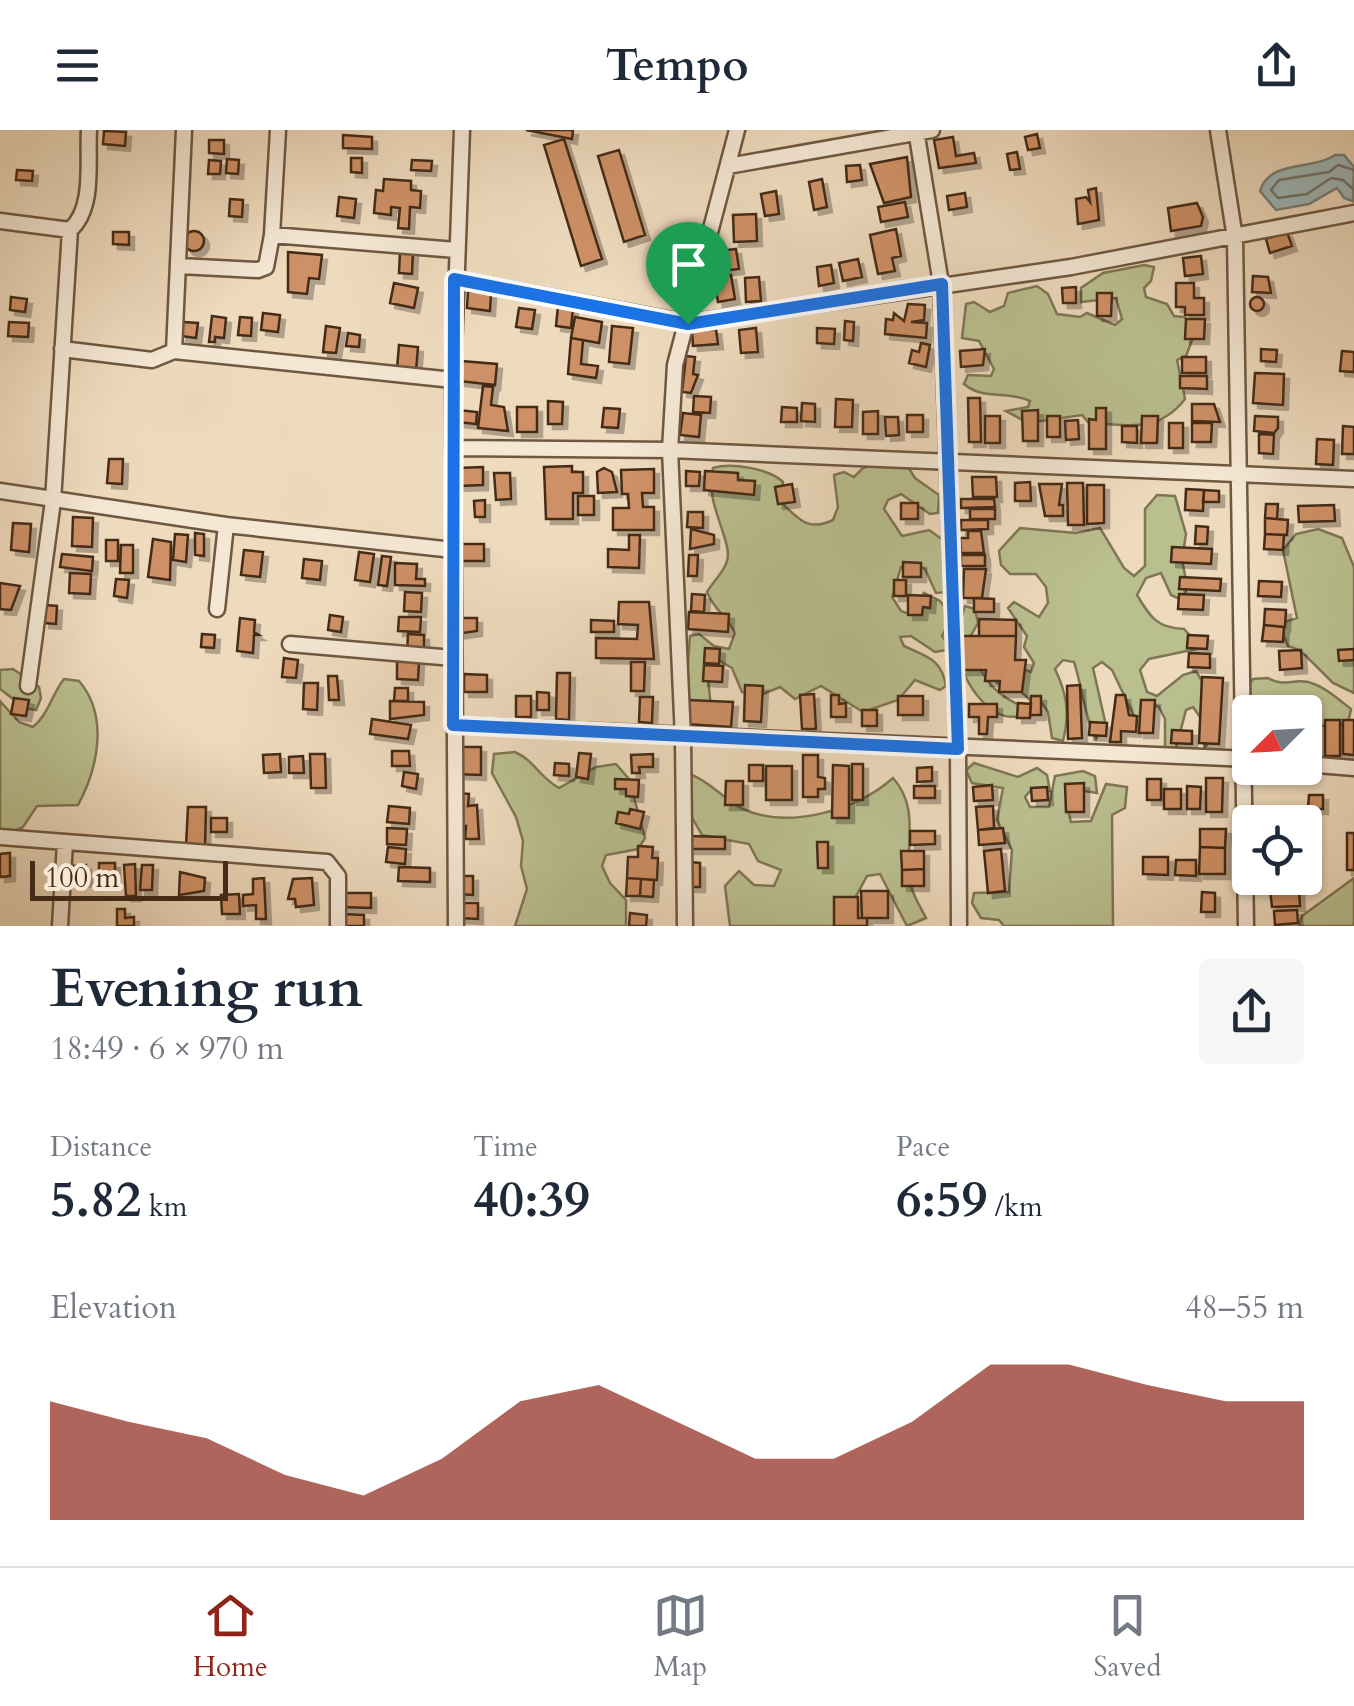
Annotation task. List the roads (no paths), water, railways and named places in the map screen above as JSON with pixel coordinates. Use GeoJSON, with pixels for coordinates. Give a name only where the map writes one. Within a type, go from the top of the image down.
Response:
{"type":"FeatureCollection","features":[{"type":"Feature","properties":{"kind":"street"},"geometry":{"type":"LineString","coordinates":[[28,686],[53,501],[70,230],[85,210],[89,130]]}},
{"type":"Feature","properties":{"kind":"street"},"geometry":{"type":"LineString","coordinates":[[174,351],[184,130]]}},
{"type":"Feature","properties":{"kind":"street"},"geometry":{"type":"LineString","coordinates":[[180,266],[258,270],[268,262],[278,130]]}},
{"type":"Feature","properties":{"kind":"street"},"geometry":{"type":"LineString","coordinates":[[456,926],[453,380],[462,130]]}},
{"type":"Feature","properties":{"kind":"street"},"geometry":{"type":"LineString","coordinates":[[685,926],[683,738],[670,450],[676,365],[737,130]]}},
{"type":"Feature","properties":{"kind":"street"},"geometry":{"type":"LineString","coordinates":[[1218,130],[1235,238],[1245,695]]}},
{"type":"Feature","properties":{"kind":"street"},"geometry":{"type":"LineString","coordinates":[[728,166],[922,131],[942,284],[960,926]]}},
{"type":"Feature","properties":{"kind":"street"},"geometry":{"type":"LineString","coordinates":[[454,279],[688,324],[1235,238],[1354,213]]}},
{"type":"Feature","properties":{"kind":"street"},"geometry":{"type":"LineString","coordinates":[[0,221],[70,230]]}},
{"type":"Feature","properties":{"kind":"street"},"geometry":{"type":"LineString","coordinates":[[272,235],[456,250]]}},
{"type":"Feature","properties":{"kind":"street"},"geometry":{"type":"LineString","coordinates":[[62,349],[152,360],[174,351],[453,380]]}},
{"type":"Feature","properties":{"kind":"street"},"geometry":{"type":"LineString","coordinates":[[454,448],[670,450],[1354,479]]}},
{"type":"Feature","properties":{"kind":"street"},"geometry":{"type":"LineString","coordinates":[[0,492],[226,525],[453,550]]}},
{"type":"Feature","properties":{"kind":"street"},"geometry":{"type":"LineString","coordinates":[[218,609],[226,525]]}},
{"type":"Feature","properties":{"kind":"street"},"geometry":{"type":"LineString","coordinates":[[290,644],[452,658]]}},
{"type":"Feature","properties":{"kind":"street"},"geometry":{"type":"LineString","coordinates":[[453,725],[683,738],[1232,759]]}},
{"type":"Feature","properties":{"kind":"street"},"geometry":{"type":"LineString","coordinates":[[1322,765],[1354,768]]}},
{"type":"Feature","properties":{"kind":"street"},"geometry":{"type":"LineString","coordinates":[[1246,785],[1246,926]]}},
{"type":"Feature","properties":{"kind":"street"},"geometry":{"type":"LineString","coordinates":[[0,837],[327,862],[338,876],[338,926]]}},
{"type":"Feature","properties":{"kind":"street"},"geometry":{"type":"LineString","coordinates":[[60,926],[65,843]]}},
{"type":"Feature","properties":{"kind":"water"},"geometry":{"type":"Polygon","coordinates":[[[1344,155],[1354,167],[1353,201],[1344,198],[1337,188],[1309,204],[1276,210],[1260,191],[1273,174],[1344,155]]]}}]}
